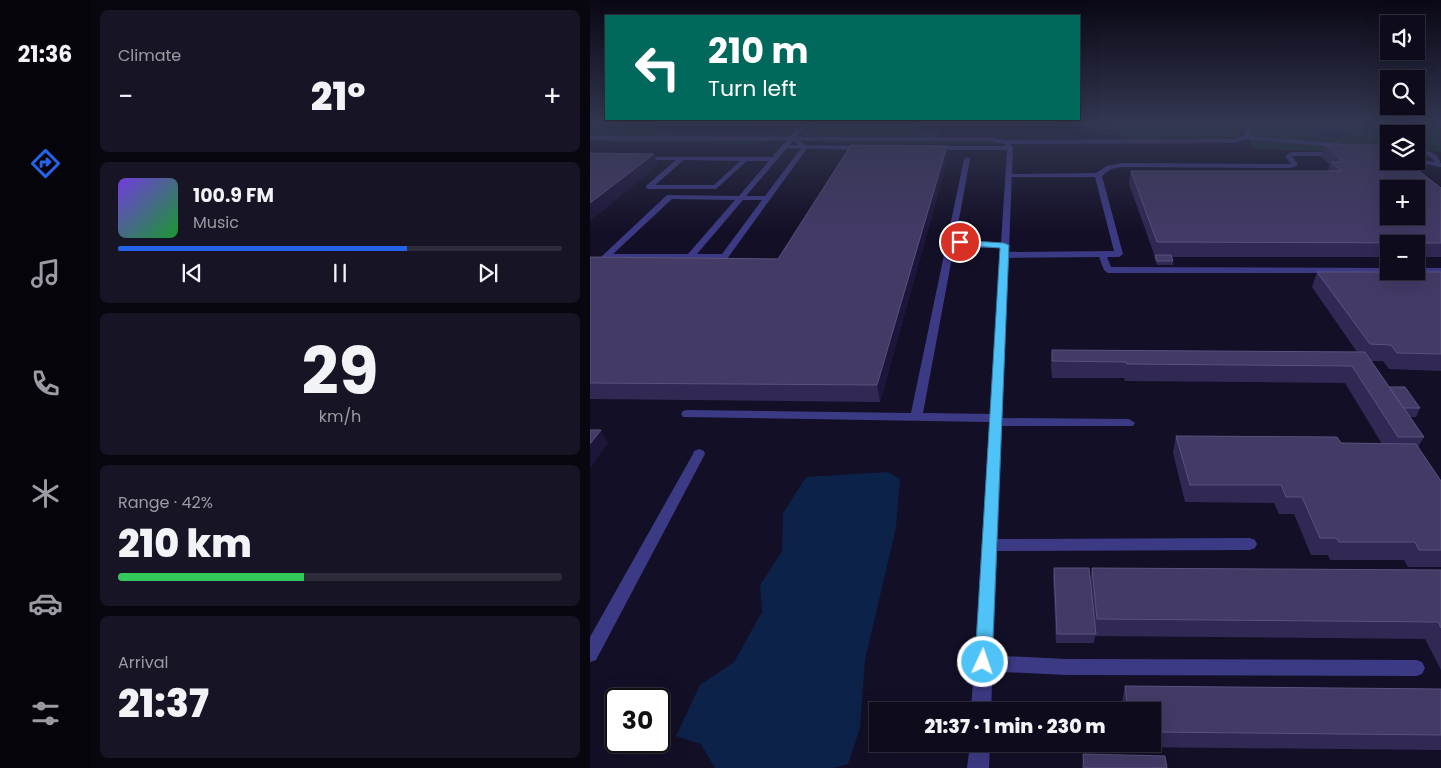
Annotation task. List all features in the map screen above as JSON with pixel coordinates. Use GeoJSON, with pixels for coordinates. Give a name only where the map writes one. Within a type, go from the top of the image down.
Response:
{"type":"FeatureCollection","features":[{"type":"Feature","properties":{"kind":"street"},"geometry":{"type":"LineString","coordinates":[[981,702],[995,420],[999,249],[1009,175],[1008,160]]}},
{"type":"Feature","properties":{"kind":"street"},"geometry":{"type":"LineString","coordinates":[[978,768],[979,752]]}},
{"type":"Feature","properties":{"kind":"lane"},"geometry":{"type":"LineString","coordinates":[[681,160],[648,187],[716,187],[744,160]]}},
{"type":"Feature","properties":{"kind":"lane"},"geometry":{"type":"LineString","coordinates":[[690,257],[771,160]]}},
{"type":"Feature","properties":{"kind":"lane"},"geometry":{"type":"LineString","coordinates":[[766,198],[670,197],[605,257],[724,257],[795,160]]}},
{"type":"Feature","properties":{"kind":"lane"},"geometry":{"type":"LineString","coordinates":[[916,417],[952,244],[967,160]]}},
{"type":"Feature","properties":{"kind":"lane"},"geometry":{"type":"LineString","coordinates":[[1009,175],[1098,175],[1110,167],[1122,165],[1291,166],[1295,164],[1291,160]]}},
{"type":"Feature","properties":{"kind":"lane"},"geometry":{"type":"LineString","coordinates":[[1425,162],[1441,165]]}},
{"type":"Feature","properties":{"kind":"lane"},"geometry":{"type":"LineString","coordinates":[[952,244],[960,242],[985,242],[999,249],[1119,254],[1098,175]]}},
{"type":"Feature","properties":{"kind":"lane"},"geometry":{"type":"LineString","coordinates":[[1102,254],[1108,270],[1380,271]]}},
{"type":"Feature","properties":{"kind":"lane"},"geometry":{"type":"LineString","coordinates":[[1425,271],[1441,271]]}},
{"type":"Feature","properties":{"kind":"lane"},"geometry":{"type":"LineString","coordinates":[[687,414],[916,417],[1129,423]]}},
{"type":"Feature","properties":{"kind":"lane"},"geometry":{"type":"LineString","coordinates":[[590,654],[699,454]]}},
{"type":"Feature","properties":{"kind":"lane"},"geometry":{"type":"LineString","coordinates":[[989,545],[1250,544]]}},
{"type":"Feature","properties":{"kind":"lane"},"geometry":{"type":"LineString","coordinates":[[983,662],[1066,667],[1416,668]]}},
{"type":"Feature","properties":{"kind":"water"},"geometry":{"type":"Polygon","coordinates":[[[888,472],[900,479],[896,528],[865,660],[860,728],[848,764],[833,768],[715,768],[701,744],[676,736],[700,685],[734,662],[762,612],[760,585],[782,551],[783,513],[806,477],[888,472]]]}},
{"type":"Feature","properties":{"kind":"building"},"geometry":{"type":"Polygon","coordinates":[[[590,160],[646,160],[590,203],[590,160]]]}},
{"type":"Feature","properties":{"kind":"building"},"geometry":{"type":"Polygon","coordinates":[[[841,160],[943,160],[877,385],[590,383],[590,257],[778,259],[841,160]]]}},
{"type":"Feature","properties":{"kind":"building"},"geometry":{"type":"Polygon","coordinates":[[[1341,160],[1380,160],[1380,170],[1418,170],[1441,188],[1441,243],[1425,243],[1425,235],[1380,235],[1380,243],[1157,242],[1131,171],[1341,171],[1331,162],[1343,162],[1341,160]]]}},
{"type":"Feature","properties":{"kind":"building"},"geometry":{"type":"Polygon","coordinates":[[[1155,255],[1171,255],[1173,261],[1157,261],[1155,255]]]}},
{"type":"Feature","properties":{"kind":"building"},"geometry":{"type":"Polygon","coordinates":[[[1317,272],[1380,272],[1380,280],[1425,280],[1425,272],[1441,272],[1441,354],[1397,353],[1391,345],[1370,344],[1317,272]]]}},
{"type":"Feature","properties":{"kind":"building"},"geometry":{"type":"Polygon","coordinates":[[[1052,350],[1365,352],[1424,437],[1398,437],[1352,366],[1127,364],[1126,362],[1052,361],[1052,350]]]}},
{"type":"Feature","properties":{"kind":"building"},"geometry":{"type":"Polygon","coordinates":[[[1389,387],[1405,387],[1420,408],[1403,408],[1389,387]]]}},
{"type":"Feature","properties":{"kind":"building"},"geometry":{"type":"Polygon","coordinates":[[[590,430],[601,430],[590,444],[590,430]]]}},
{"type":"Feature","properties":{"kind":"building"},"geometry":{"type":"Polygon","coordinates":[[[1176,436],[1337,437],[1341,443],[1416,444],[1441,481],[1441,550],[1419,550],[1415,542],[1339,542],[1336,538],[1320,538],[1302,497],[1286,497],[1281,485],[1190,485],[1176,436]]]}},
{"type":"Feature","properties":{"kind":"building"},"geometry":{"type":"Polygon","coordinates":[[[1054,568],[1089,568],[1096,634],[1057,634],[1054,568]]]}},
{"type":"Feature","properties":{"kind":"building"},"geometry":{"type":"Polygon","coordinates":[[[1092,568],[1441,570],[1441,628],[1438,622],[1097,619],[1092,568]]]}},
{"type":"Feature","properties":{"kind":"building"},"geometry":{"type":"Polygon","coordinates":[[[1125,686],[1441,689],[1441,735],[1161,732],[1161,702],[1127,702],[1125,686]]]}},
{"type":"Feature","properties":{"kind":"building"},"geometry":{"type":"Polygon","coordinates":[[[1083,754],[1165,756],[1167,768],[1084,768],[1083,754]]]}},
{"type":"Feature","properties":{"kind":"route"},"geometry":{"type":"LineString","coordinates":[[960,242],[985,242],[990,245],[1004,245],[983,662]]}}]}
